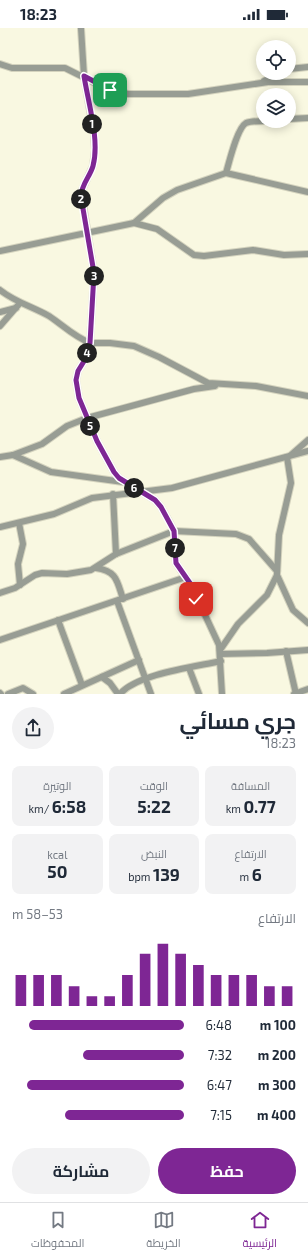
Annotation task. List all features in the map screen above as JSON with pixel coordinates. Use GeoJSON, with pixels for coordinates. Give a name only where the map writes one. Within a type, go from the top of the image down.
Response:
{"type":"FeatureCollection","features":[{"type":"Feature","properties":{"kind":"street"},"geometry":{"type":"LineString","coordinates":[[81,28],[84,76],[94,133],[95,150],[93,166],[81,192],[94,273],[90,343],[86,358],[78,371],[76,380],[79,398],[97,441],[108,462],[119,478],[155,500],[161,507],[174,531],[176,563],[192,586],[219,645],[222,694]]}},
{"type":"Feature","properties":{"kind":"street"},"geometry":{"type":"LineString","coordinates":[[0,64],[12,68],[60,67],[84,76],[110,90],[128,94],[188,94],[259,83],[308,82]]}},
{"type":"Feature","properties":{"kind":"street"},"geometry":{"type":"LineString","coordinates":[[296,68],[308,67]]}},
{"type":"Feature","properties":{"kind":"street"},"geometry":{"type":"LineString","coordinates":[[259,83],[265,80]]}},
{"type":"Feature","properties":{"kind":"street"},"geometry":{"type":"LineString","coordinates":[[296,119],[308,118]]}},
{"type":"Feature","properties":{"kind":"street"},"geometry":{"type":"LineString","coordinates":[[226,173],[235,143],[243,126],[246,123],[256,122]]}},
{"type":"Feature","properties":{"kind":"street"},"geometry":{"type":"LineString","coordinates":[[134,224],[164,198],[177,190],[226,173],[308,192]]}},
{"type":"Feature","properties":{"kind":"street"},"geometry":{"type":"LineString","coordinates":[[0,251],[134,224],[157,229],[194,254],[204,256],[253,250],[284,254],[308,254]]}},
{"type":"Feature","properties":{"kind":"street"},"geometry":{"type":"LineString","coordinates":[[0,247],[10,249]]}},
{"type":"Feature","properties":{"kind":"street"},"geometry":{"type":"LineString","coordinates":[[0,290],[18,305],[50,318],[76,337],[90,343],[110,343],[134,346],[160,357],[208,383],[220,385],[256,386],[308,396]]}},
{"type":"Feature","properties":{"kind":"street"},"geometry":{"type":"LineString","coordinates":[[0,312],[18,305]]}},
{"type":"Feature","properties":{"kind":"street"},"geometry":{"type":"LineString","coordinates":[[0,326],[18,305]]}},
{"type":"Feature","properties":{"kind":"street"},"geometry":{"type":"LineString","coordinates":[[0,457],[13,455],[42,444],[67,426],[87,418],[194,389],[220,385]]}},
{"type":"Feature","properties":{"kind":"street"},"geometry":{"type":"LineString","coordinates":[[289,456],[308,440]]}},
{"type":"Feature","properties":{"kind":"street"},"geometry":{"type":"LineString","coordinates":[[0,527],[54,514],[92,498],[113,494],[172,488],[308,451]]}},
{"type":"Feature","properties":{"kind":"street"},"geometry":{"type":"LineString","coordinates":[[13,455],[51,472],[126,482]]}},
{"type":"Feature","properties":{"kind":"street"},"geometry":{"type":"LineString","coordinates":[[220,655],[238,624],[267,594],[277,573],[279,535],[291,482],[289,456]]}},
{"type":"Feature","properties":{"kind":"street"},"geometry":{"type":"LineString","coordinates":[[113,494],[116,554]]}},
{"type":"Feature","properties":{"kind":"street"},"geometry":{"type":"LineString","coordinates":[[18,523],[22,544],[18,564],[20,585]]}},
{"type":"Feature","properties":{"kind":"street"},"geometry":{"type":"LineString","coordinates":[[0,593],[20,585],[35,575],[42,573],[67,574],[87,572],[96,568],[116,554],[174,531],[243,536],[249,539],[277,573],[293,610],[308,623]]}},
{"type":"Feature","properties":{"kind":"street"},"geometry":{"type":"LineString","coordinates":[[96,568],[107,570],[116,578],[120,600],[151,694]]}},
{"type":"Feature","properties":{"kind":"street"},"geometry":{"type":"LineString","coordinates":[[0,640],[186,577]]}},
{"type":"Feature","properties":{"kind":"street"},"geometry":{"type":"LineString","coordinates":[[58,620],[82,685]]}},
{"type":"Feature","properties":{"kind":"street"},"geometry":{"type":"LineString","coordinates":[[102,677],[110,683],[119,694],[130,684],[146,678],[189,668],[220,655],[300,651],[308,649]]}},
{"type":"Feature","properties":{"kind":"street"},"geometry":{"type":"LineString","coordinates":[[286,651],[295,694],[308,689]]}},
{"type":"Feature","properties":{"kind":"street"},"geometry":{"type":"LineString","coordinates":[[64,694],[139,660]]}},
{"type":"Feature","properties":{"kind":"street"},"geometry":{"type":"LineString","coordinates":[[189,668],[199,694]]}},
{"type":"Feature","properties":{"kind":"street"},"geometry":{"type":"LineString","coordinates":[[8,694],[23,688],[34,694]]}},
{"type":"Feature","properties":{"kind":"route"},"geometry":{"type":"LineString","coordinates":[[110,90],[84,76],[94,133],[95,150],[93,166],[82,187],[81,197],[94,273],[90,343],[86,358],[78,371],[76,387],[97,441],[114,472],[119,478],[155,500],[161,507],[174,531],[176,563],[192,586],[196,599]]}}]}
